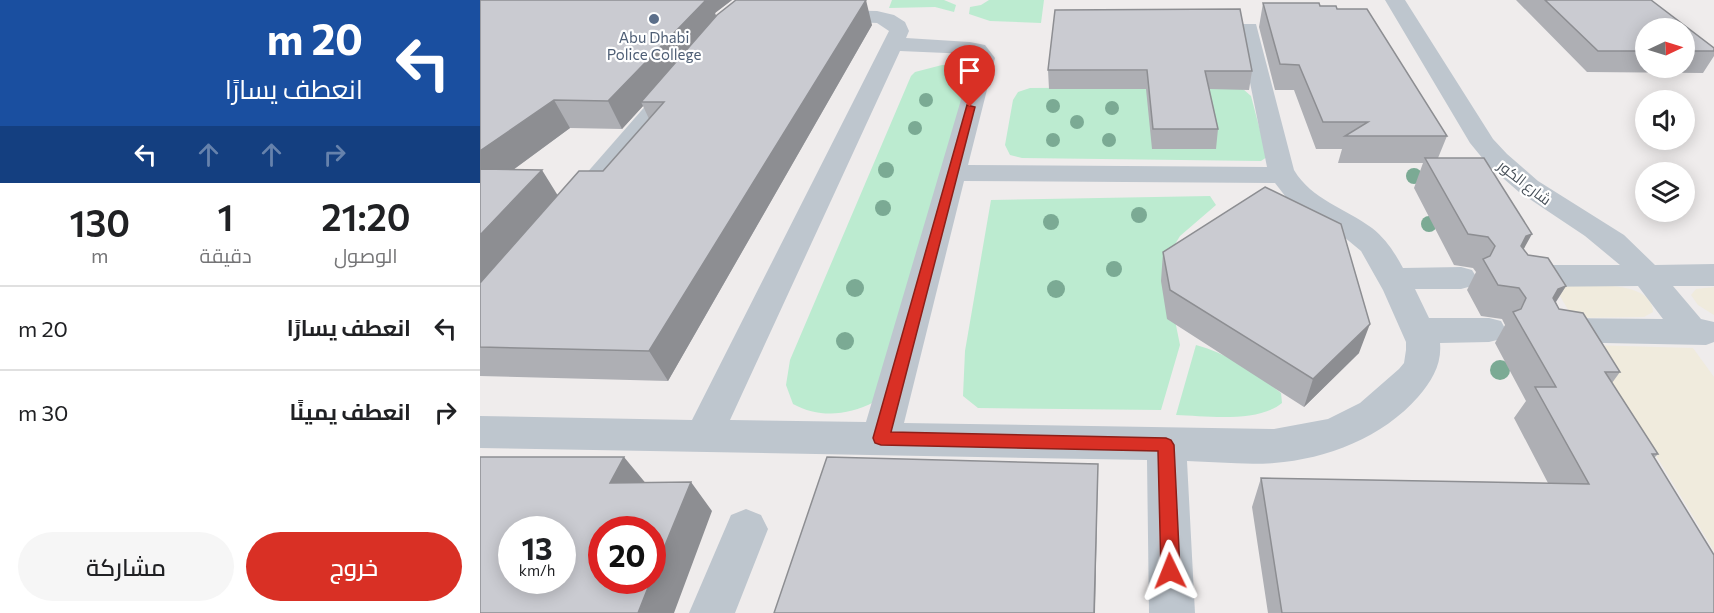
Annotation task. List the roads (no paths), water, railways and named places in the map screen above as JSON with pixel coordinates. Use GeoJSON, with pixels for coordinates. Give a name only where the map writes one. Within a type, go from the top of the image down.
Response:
{"type":"FeatureCollection","features":[{"type":"Feature","properties":{"kind":"street","name":"شارع الكور"},"geometry":{"type":"LineString","coordinates":[[1395,0],[1495,159],[1533,192],[1611,240],[1703,332]]}},
{"type":"Feature","properties":{"kind":"street"},"geometry":{"type":"LineString","coordinates":[[704,437],[898,31],[898,26],[887,19],[797,15]]}},
{"type":"Feature","properties":{"kind":"street"},"geometry":{"type":"LineString","coordinates":[[480,432],[1274,446],[1318,440],[1357,426],[1388,405],[1419,373],[1424,353],[1418,331],[1378,250],[1367,238],[1308,203],[1296,193],[1283,175],[1250,28]]}},
{"type":"Feature","properties":{"kind":"street"},"geometry":{"type":"LineString","coordinates":[[881,438],[984,58],[977,50],[969,48],[892,44]]}},
{"type":"Feature","properties":{"kind":"street"},"geometry":{"type":"LineString","coordinates":[[557,225],[695,62]]}},
{"type":"Feature","properties":{"kind":"street"},"geometry":{"type":"LineString","coordinates":[[953,173],[1283,175]]}},
{"type":"Feature","properties":{"kind":"street"},"geometry":{"type":"LineString","coordinates":[[1522,276],[1714,275]]}},
{"type":"Feature","properties":{"kind":"street"},"geometry":{"type":"LineString","coordinates":[[1392,279],[1461,278]]}},
{"type":"Feature","properties":{"kind":"street"},"geometry":{"type":"LineString","coordinates":[[1418,331],[1489,330]]}},
{"type":"Feature","properties":{"kind":"street","name":"شارع الكور"},"geometry":{"type":"LineString","coordinates":[[1553,330],[1703,332]]}},
{"type":"Feature","properties":{"kind":"street"},"geometry":{"type":"LineString","coordinates":[[1166,445],[1172,613]]}},
{"type":"Feature","properties":{"kind":"street"},"geometry":{"type":"LineString","coordinates":[[712,613],[746,529]]}},
{"type":"Feature","properties":{"kind":"place","name":"Abu Dhabi Police College"},"geometry":{"type":"Point","coordinates":[654,19]}}]}
